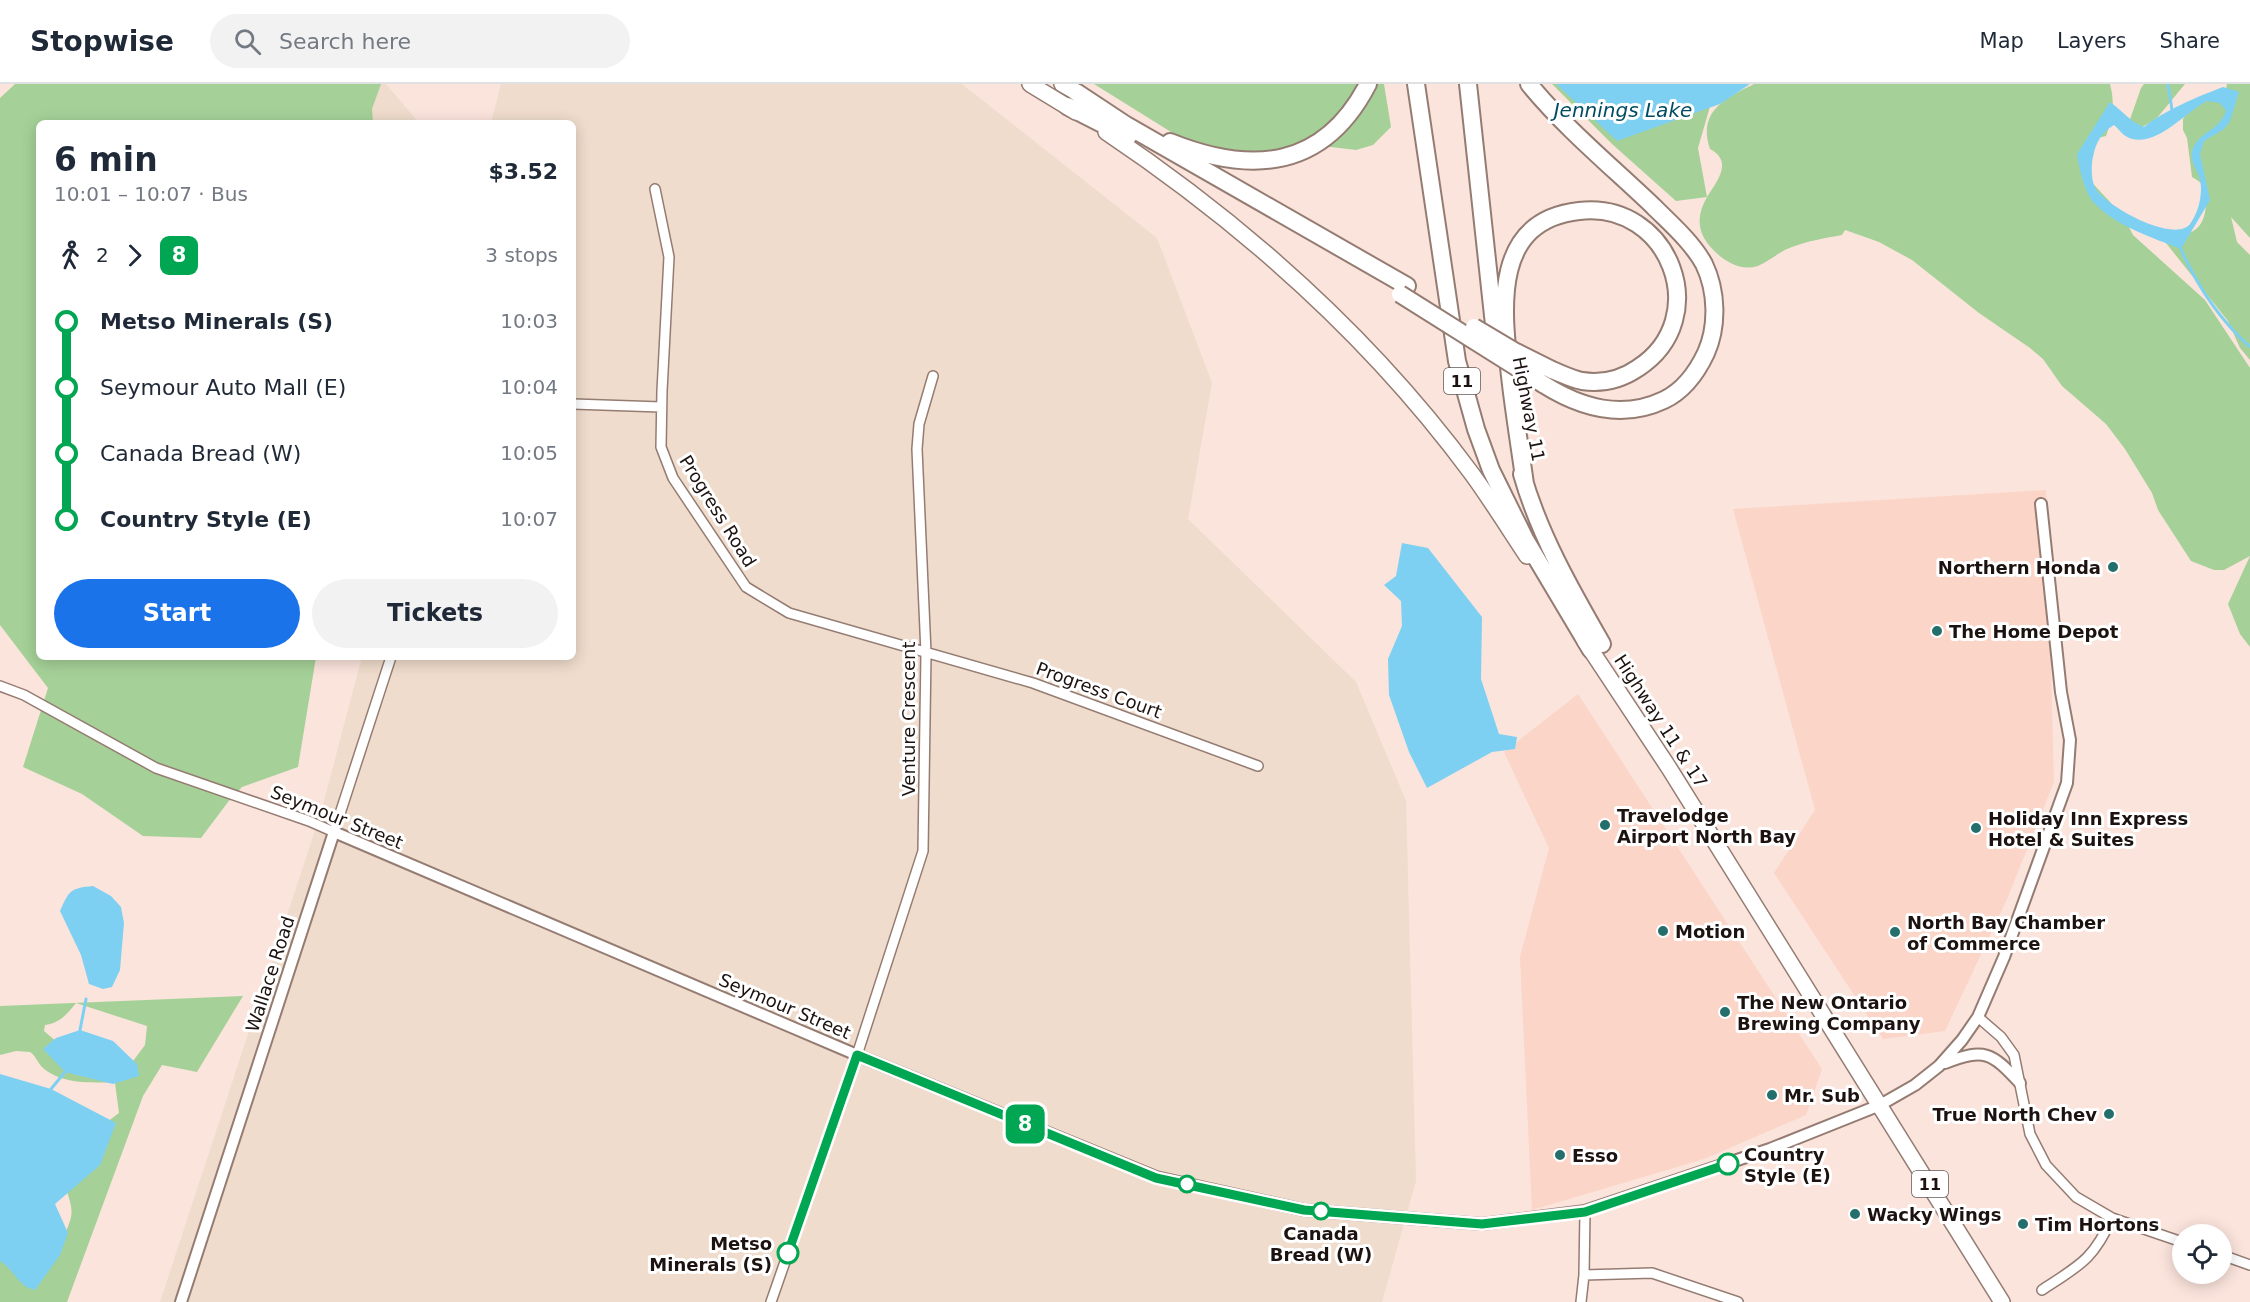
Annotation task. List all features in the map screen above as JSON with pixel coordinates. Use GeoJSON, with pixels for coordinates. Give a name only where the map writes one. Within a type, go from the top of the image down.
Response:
{"type":"FeatureCollection","features":[{"type":"Feature","properties":{"kind":"highway","name":"Highway 11 & 17"},"geometry":{"type":"LineString","coordinates":[[1030,84],[1069,94],[1241,231],[1311,292],[1355,335],[1405,391],[1471,473],[1597,647],[1637,717],[2002,1302]]}},
{"type":"Feature","properties":{"kind":"highway"},"geometry":{"type":"LineString","coordinates":[[1069,94],[1183,147],[1231,160],[1258,162],[1293,154],[1324,137],[1353,110],[1368,84]]}},
{"type":"Feature","properties":{"kind":"highway","name":"11"},"geometry":{"type":"LineString","coordinates":[[1416,84],[1454,340],[1464,390],[1476,429],[1491,470],[1525,539],[1597,647]]}},
{"type":"Feature","properties":{"kind":"highway","name":"Highway 11"},"geometry":{"type":"LineString","coordinates":[[1468,84],[1499,371],[1508,421],[1525,484],[1597,647]]}},
{"type":"Feature","properties":{"kind":"highway"},"geometry":{"type":"LineString","coordinates":[[1069,94],[1125,136],[1404,290],[1548,377],[1570,399],[1605,410],[1632,410],[1656,404],[1679,390],[1699,366],[1712,334],[1714,306],[1705,266],[1687,241],[1529,84]]}},
{"type":"Feature","properties":{"kind":"highway"},"geometry":{"type":"LineString","coordinates":[[1525,484],[1504,329],[1505,286],[1512,260],[1518,248],[1535,228],[1568,213],[1596,211],[1623,217],[1636,223],[1657,242],[1672,266],[1676,280],[1677,306],[1665,340],[1647,362],[1623,377],[1583,381],[1548,377]]}},
{"type":"Feature","properties":{"kind":"street","name":"Progress Road"},"geometry":{"type":"LineString","coordinates":[[656,189],[669,257],[661,447],[673,478],[746,587],[789,613],[926,653]]}},
{"type":"Feature","properties":{"kind":"street","name":"Venture Crescent"},"geometry":{"type":"LineString","coordinates":[[771,1302],[857,1055],[923,851],[926,653],[917,449],[919,424],[933,376]]}},
{"type":"Feature","properties":{"kind":"street"},"geometry":{"type":"LineString","coordinates":[[576,404],[662,407]]}},
{"type":"Feature","properties":{"kind":"street","name":"Seymour Street"},"geometry":{"type":"LineString","coordinates":[[0,686],[24,695],[156,768],[309,821],[857,1055],[1156,1178],[1292,1207],[1482,1224],[1585,1212],[1770,1149],[1880,1105],[1915,1085],[1939,1066],[1957,1047],[1978,1017],[2004,957],[2067,783],[2070,740],[2061,692],[2040,504]]}},
{"type":"Feature","properties":{"kind":"street","name":"Progress Court"},"geometry":{"type":"LineString","coordinates":[[926,653],[1034,683],[1258,766]]}},
{"type":"Feature","properties":{"kind":"street","name":"Wallace Road"},"geometry":{"type":"LineString","coordinates":[[181,1302],[390,660]]}},
{"type":"Feature","properties":{"kind":"street"},"geometry":{"type":"LineString","coordinates":[[1978,1017],[2001,1037],[2014,1055],[2030,1134],[2046,1165],[2076,1197],[2112,1218],[2172,1239]]}},
{"type":"Feature","properties":{"kind":"street"},"geometry":{"type":"LineString","coordinates":[[1939,1066],[1964,1056],[1984,1054],[2001,1062],[2020,1083]]}},
{"type":"Feature","properties":{"kind":"street"},"geometry":{"type":"LineString","coordinates":[[1581,1302],[1585,1212]]}},
{"type":"Feature","properties":{"kind":"street"},"geometry":{"type":"LineString","coordinates":[[2042,1290],[2088,1259],[2102,1241],[2112,1218]]}},
{"type":"Feature","properties":{"kind":"street"},"geometry":{"type":"LineString","coordinates":[[2232,1259],[2250,1265]]}},
{"type":"Feature","properties":{"kind":"street"},"geometry":{"type":"LineString","coordinates":[[1584,1275],[1652,1273],[1738,1302]]}},
{"type":"Feature","properties":{"kind":"shaded area"},"geometry":{"type":"Polygon","coordinates":[[[339,84],[386,84],[416,120],[330,120],[339,84]]]}},
{"type":"Feature","properties":{"kind":"shaded area"},"geometry":{"type":"Polygon","coordinates":[[[501,84],[962,84],[1157,238],[1212,383],[1188,519],[1356,682],[1406,801],[1416,1181],[1382,1302],[160,1302],[321,812],[361,660],[576,660],[576,120],[492,120],[501,84]]]}},
{"type":"Feature","properties":{"kind":"shaded area"},"geometry":{"type":"Polygon","coordinates":[[[2046,490],[2054,782],[2007,899],[1945,1031],[1883,1039],[1774,873],[1815,810],[1733,509],[2046,490]]]}},
{"type":"Feature","properties":{"kind":"shaded area"},"geometry":{"type":"Polygon","coordinates":[[[1578,694],[1822,1069],[1806,1115],[1704,1159],[1532,1210],[1520,957],[1549,848],[1504,752],[1578,694]]]}},
{"type":"Feature","properties":{"kind":"green space"},"geometry":{"type":"Polygon","coordinates":[[[15,84],[381,84],[372,109],[373,120],[36,120],[36,660],[316,660],[298,767],[242,787],[201,838],[143,836],[82,794],[23,767],[48,688],[0,625],[0,98],[15,84]]]}},
{"type":"Feature","properties":{"kind":"green space"},"geometry":{"type":"Polygon","coordinates":[[[1094,84],[1384,84],[1391,127],[1373,145],[1356,150],[1306,144],[1229,160],[1216,160],[1094,84]]]}},
{"type":"Feature","properties":{"kind":"green space"},"geometry":{"type":"Polygon","coordinates":[[[1552,84],[1733,84],[1711,103],[1698,148],[1707,197],[1676,201],[1612,144],[1552,84]]]}},
{"type":"Feature","properties":{"kind":"green space"},"geometry":{"type":"Polygon","coordinates":[[[1754,84],[2110,84],[2112,116],[2106,136],[2097,138],[2084,174],[2124,217],[2133,235],[2205,300],[2250,368],[2250,556],[2224,570],[2214,570],[2191,561],[2158,510],[2152,493],[2125,449],[2106,424],[2062,386],[2043,359],[2030,348],[1979,313],[1912,260],[1879,242],[1845,230],[1842,235],[1810,241],[1788,249],[1760,265],[1738,266],[1724,259],[1704,238],[1700,226],[1700,215],[1707,197],[1719,178],[1722,165],[1721,159],[1710,149],[1707,136],[1707,125],[1711,115],[1724,101],[1754,84]]]}},
{"type":"Feature","properties":{"kind":"green space"},"geometry":{"type":"Polygon","coordinates":[[[2144,84],[2185,84],[2157,118],[2136,131],[2128,125],[2144,84]]]}},
{"type":"Feature","properties":{"kind":"green space"},"geometry":{"type":"Polygon","coordinates":[[[2227,84],[2250,84],[2250,238],[2231,217],[2237,242],[2250,255],[2250,360],[2240,348],[2228,321],[2162,238],[2187,234],[2198,227],[2202,221],[2206,194],[2202,184],[2192,177],[2183,119],[2195,101],[2226,89],[2227,84]]]}},
{"type":"Feature","properties":{"kind":"green space"},"geometry":{"type":"Polygon","coordinates":[[[2250,556],[2250,647],[2240,634],[2228,604],[2250,556]]]}},
{"type":"Feature","properties":{"kind":"green space"},"geometry":{"type":"Polygon","coordinates":[[[243,996],[197,1072],[162,1065],[143,1096],[67,1302],[0,1302],[0,1221],[63,1237],[70,1223],[72,1212],[65,1186],[99,1128],[119,1113],[115,1083],[67,1080],[58,1077],[42,1067],[30,1052],[16,1051],[0,1055],[0,1006],[243,996]],[[76,1003],[59,1020],[45,1025],[44,1031],[64,1048],[133,1061],[145,1045],[147,1026],[76,1003]]]}},
{"type":"Feature","properties":{"kind":"water","name":"Jennings Lake"},"geometry":{"type":"Polygon","coordinates":[[[1556,84],[1750,84],[1720,104],[1617,141],[1556,84]]]}},
{"type":"Feature","properties":{"kind":"water"},"geometry":{"type":"Polygon","coordinates":[[[2223,87],[2239,92],[2230,121],[2224,129],[2204,141],[2200,154],[2210,200],[2181,249],[2124,225],[2094,203],[2085,187],[2077,154],[2110,102],[2144,127],[2192,99],[2223,87]],[[2207,101],[2167,129],[2145,139],[2134,139],[2124,135],[2114,125],[2109,128],[2100,138],[2093,157],[2092,173],[2096,189],[2126,213],[2156,226],[2182,229],[2190,224],[2201,195],[2199,176],[2192,151],[2199,139],[2222,118],[2226,111],[2220,103],[2207,101]]]}},
{"type":"Feature","properties":{"kind":"water"},"geometry":{"type":"Polygon","coordinates":[[[1402,543],[1428,548],[1482,617],[1481,679],[1499,734],[1517,737],[1515,749],[1492,752],[1427,788],[1409,752],[1389,695],[1388,659],[1402,626],[1401,601],[1384,585],[1396,576],[1402,543]]]}},
{"type":"Feature","properties":{"kind":"water"},"geometry":{"type":"Polygon","coordinates":[[[93,886],[111,896],[121,907],[124,923],[120,970],[112,987],[103,989],[89,984],[81,955],[60,911],[71,892],[93,886]]]}},
{"type":"Feature","properties":{"kind":"water"},"geometry":{"type":"Polygon","coordinates":[[[80,1030],[113,1041],[137,1064],[139,1076],[113,1084],[65,1072],[43,1049],[56,1038],[80,1030]]]}},
{"type":"Feature","properties":{"kind":"water"},"geometry":{"type":"Polygon","coordinates":[[[0,1074],[51,1089],[116,1123],[100,1165],[55,1204],[68,1233],[60,1255],[35,1290],[20,1282],[0,1261],[0,1074]]]}},
{"type":"Feature","properties":{"kind":"waterway"},"geometry":{"type":"LineString","coordinates":[[2168,84],[2172,110]]}},
{"type":"Feature","properties":{"kind":"waterway"},"geometry":{"type":"LineString","coordinates":[[2181,249],[2210,302],[2250,347]]}},
{"type":"Feature","properties":{"kind":"waterway"},"geometry":{"type":"LineString","coordinates":[[80,1030],[86,999]]}},
{"type":"Feature","properties":{"kind":"waterway"},"geometry":{"type":"LineString","coordinates":[[51,1089],[65,1072]]}},
{"type":"Feature","properties":{"kind":"bus line","name":"8"},"geometry":{"type":"LineString","coordinates":[[788,1253],[857,1055],[1156,1178],[1304,1210],[1482,1224],[1585,1212],[1728,1164]]}},
{"type":"Feature","properties":{"kind":"place","name":"Northern Honda"},"geometry":{"type":"Point","coordinates":[2113,567]}},
{"type":"Feature","properties":{"kind":"place","name":"The Home Depot"},"geometry":{"type":"Point","coordinates":[1937,631]}},
{"type":"Feature","properties":{"kind":"place","name":"Travelodge Airport North Bay"},"geometry":{"type":"Point","coordinates":[1605,825]}},
{"type":"Feature","properties":{"kind":"place","name":"Holiday Inn Express Hotel & Suites"},"geometry":{"type":"Point","coordinates":[1976,828]}},
{"type":"Feature","properties":{"kind":"place","name":"Motion"},"geometry":{"type":"Point","coordinates":[1663,931]}},
{"type":"Feature","properties":{"kind":"place","name":"North Bay Chamber of Commerce"},"geometry":{"type":"Point","coordinates":[1895,932]}},
{"type":"Feature","properties":{"kind":"place","name":"The New Ontario Brewing Company"},"geometry":{"type":"Point","coordinates":[1725,1012]}},
{"type":"Feature","properties":{"kind":"place","name":"Mr. Sub"},"geometry":{"type":"Point","coordinates":[1772,1095]}},
{"type":"Feature","properties":{"kind":"place","name":"True North Chev"},"geometry":{"type":"Point","coordinates":[2109,1114]}},
{"type":"Feature","properties":{"kind":"place","name":"Esso"},"geometry":{"type":"Point","coordinates":[1560,1155]}},
{"type":"Feature","properties":{"kind":"place","name":"Country Style (E)"},"geometry":{"type":"Point","coordinates":[1728,1164]}},
{"type":"Feature","properties":{"kind":"place","name":"Canada Bread (W)"},"geometry":{"type":"Point","coordinates":[1321,1211]}},
{"type":"Feature","properties":{"kind":"place","name":"Wacky Wings"},"geometry":{"type":"Point","coordinates":[1855,1214]}},
{"type":"Feature","properties":{"kind":"place","name":"Tim Hortons"},"geometry":{"type":"Point","coordinates":[2023,1224]}},
{"type":"Feature","properties":{"kind":"place","name":"Metso Minerals (S)"},"geometry":{"type":"Point","coordinates":[788,1253]}}]}
